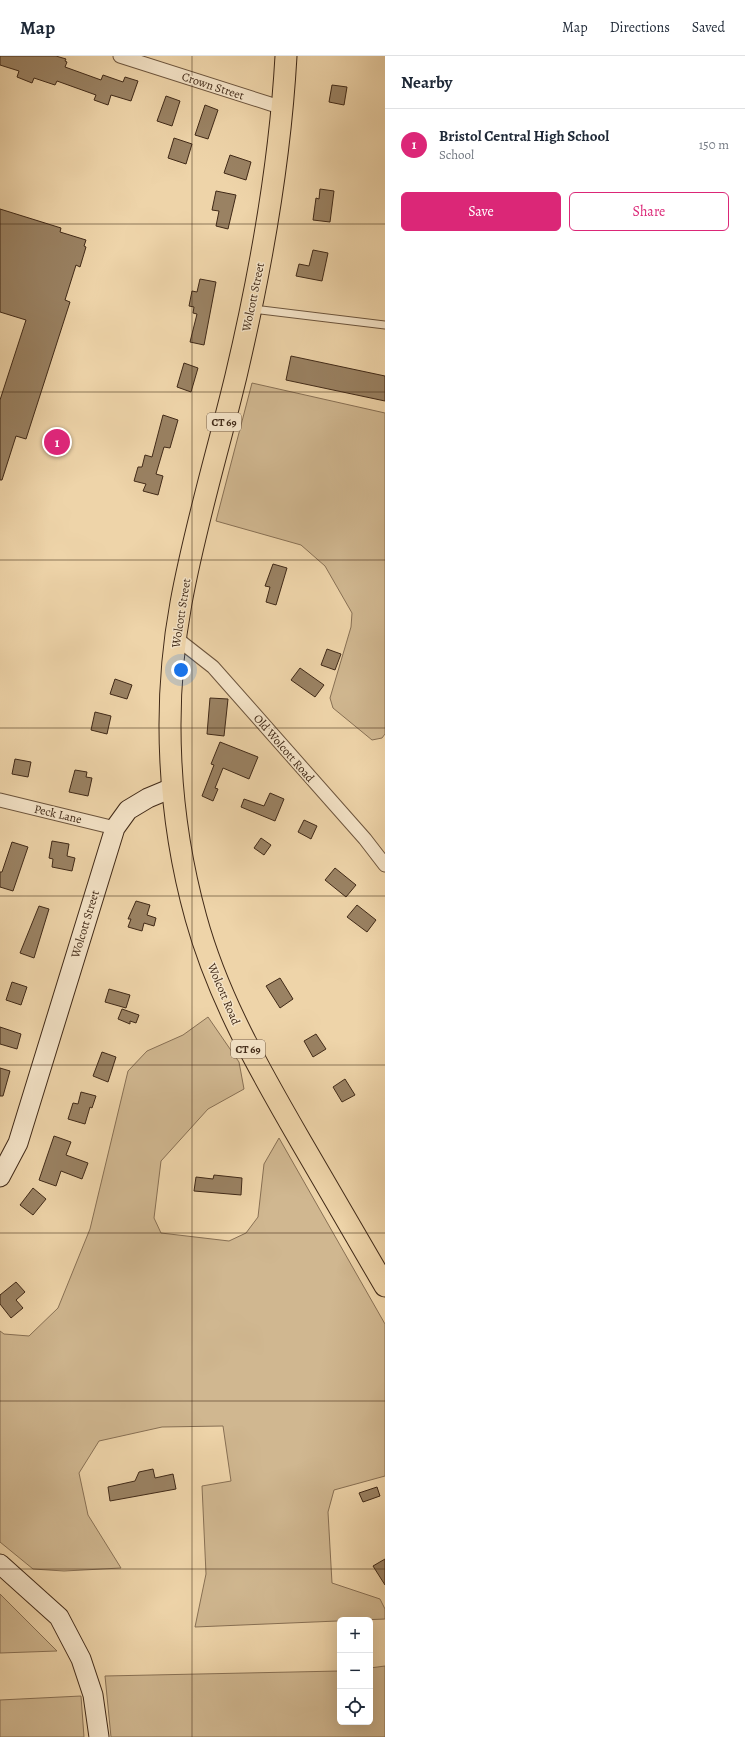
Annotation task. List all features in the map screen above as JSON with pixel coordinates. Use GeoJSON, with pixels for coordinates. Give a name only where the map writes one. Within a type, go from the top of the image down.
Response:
{"type":"FeatureCollection","features":[{"type":"Feature","properties":{"kind":"main road","name":"Wolcott Street"},"geometry":{"type":"LineString","coordinates":[[0,1177],[18,1143],[116,828],[128,810],[148,798],[172,788],[172,691],[176,638],[187,573],[251,309],[268,225],[283,108],[286,56]]}},
{"type":"Feature","properties":{"kind":"main road","name":"Wolcott Road"},"geometry":{"type":"LineString","coordinates":[[172,788],[185,872],[196,919],[213,971],[232,1015],[269,1086],[385,1286]]}},
{"type":"Feature","properties":{"kind":"main road"},"geometry":{"type":"LineString","coordinates":[[0,1564],[59,1617],[82,1659],[93,1695],[99,1737]]}},
{"type":"Feature","properties":{"kind":"street","name":"Crown Street"},"geometry":{"type":"LineString","coordinates":[[120,56],[283,108]]}},
{"type":"Feature","properties":{"kind":"street","name":"Old Wolcott Road"},"geometry":{"type":"LineString","coordinates":[[176,638],[212,667],[365,839],[385,865]]}},
{"type":"Feature","properties":{"kind":"street","name":"Peck Lane"},"geometry":{"type":"LineString","coordinates":[[0,800],[116,828]]}},
{"type":"Feature","properties":{"kind":"lane"},"geometry":{"type":"LineString","coordinates":[[251,309],[385,325]]}},
{"type":"Feature","properties":{"kind":"shaded area"},"geometry":{"type":"Polygon","coordinates":[[[252,383],[385,413],[385,734],[382,738],[372,740],[333,708],[330,698],[351,627],[352,613],[325,566],[301,545],[216,521],[252,383]]]}},
{"type":"Feature","properties":{"kind":"shaded area"},"geometry":{"type":"Polygon","coordinates":[[[208,1017],[239,1062],[244,1089],[208,1109],[161,1161],[154,1218],[161,1233],[229,1241],[246,1233],[258,1217],[264,1164],[279,1138],[385,1324],[385,1476],[334,1490],[328,1512],[332,1583],[380,1599],[385,1609],[385,1619],[373,1620],[373,1617],[337,1617],[337,1621],[195,1627],[206,1574],[202,1486],[231,1481],[223,1426],[162,1427],[99,1441],[79,1473],[88,1515],[121,1568],[64,1571],[33,1569],[0,1542],[0,1331],[4,1334],[29,1336],[58,1308],[90,1229],[128,1071],[147,1051],[183,1035],[208,1017]]]}},
{"type":"Feature","properties":{"kind":"shaded area"},"geometry":{"type":"Polygon","coordinates":[[[0,1594],[57,1651],[0,1653],[0,1594]]]}},
{"type":"Feature","properties":{"kind":"shaded area"},"geometry":{"type":"Polygon","coordinates":[[[385,1666],[385,1737],[111,1737],[105,1676],[337,1671],[337,1725],[373,1725],[373,1668],[385,1666]]]}},
{"type":"Feature","properties":{"kind":"shaded area"},"geometry":{"type":"Polygon","coordinates":[[[81,1696],[84,1737],[0,1737],[0,1700],[81,1696]]]}},
{"type":"Feature","properties":{"kind":"building"},"geometry":{"type":"Polygon","coordinates":[[[0,56],[56,56],[66,59],[65,61],[67,62],[65,67],[101,80],[103,75],[123,82],[125,77],[138,81],[131,101],[111,95],[108,105],[94,100],[96,95],[57,81],[55,85],[34,78],[32,83],[17,77],[19,71],[0,65],[0,56]]]}},
{"type":"Feature","properties":{"kind":"building"},"geometry":{"type":"Polygon","coordinates":[[[332,85],[347,87],[344,105],[329,102],[332,85]]]}},
{"type":"Feature","properties":{"kind":"building"},"geometry":{"type":"Polygon","coordinates":[[[166,96],[180,101],[172,126],[157,121],[166,96]]]}},
{"type":"Feature","properties":{"kind":"building"},"geometry":{"type":"Polygon","coordinates":[[[205,105],[218,110],[208,139],[195,135],[205,105]]]}},
{"type":"Feature","properties":{"kind":"building"},"geometry":{"type":"Polygon","coordinates":[[[174,138],[192,144],[186,164],[168,158],[174,138]]]}},
{"type":"Feature","properties":{"kind":"building"},"geometry":{"type":"Polygon","coordinates":[[[230,155],[251,162],[246,180],[224,173],[230,155]]]}},
{"type":"Feature","properties":{"kind":"building"},"geometry":{"type":"Polygon","coordinates":[[[320,189],[334,191],[330,222],[313,220],[316,198],[319,199],[320,189]]]}},
{"type":"Feature","properties":{"kind":"building"},"geometry":{"type":"Polygon","coordinates":[[[216,191],[236,195],[228,229],[216,226],[219,211],[212,210],[216,191]]]}},
{"type":"Feature","properties":{"kind":"building"},"geometry":{"type":"Polygon","coordinates":[[[0,209],[61,228],[60,232],[86,240],[84,246],[86,247],[80,267],[76,265],[65,300],[70,302],[26,439],[16,436],[2,480],[0,480],[0,400],[26,320],[0,312],[0,209]]]}},
{"type":"Feature","properties":{"kind":"building"},"geometry":{"type":"Polygon","coordinates":[[[313,250],[328,253],[322,281],[296,276],[299,264],[309,266],[313,250]]]}},
{"type":"Feature","properties":{"kind":"building"},"geometry":{"type":"Polygon","coordinates":[[[200,279],[216,282],[204,345],[190,342],[197,314],[193,313],[194,307],[189,306],[192,291],[197,292],[200,279]]]}},
{"type":"Feature","properties":{"kind":"building"},"geometry":{"type":"Polygon","coordinates":[[[291,356],[385,376],[385,401],[286,380],[291,356]]]}},
{"type":"Feature","properties":{"kind":"building"},"geometry":{"type":"Polygon","coordinates":[[[184,363],[198,368],[191,392],[177,387],[184,363]]]}},
{"type":"Feature","properties":{"kind":"building"},"geometry":{"type":"Polygon","coordinates":[[[163,415],[178,420],[170,448],[164,447],[156,474],[163,476],[158,495],[143,491],[146,484],[134,481],[138,467],[142,467],[145,455],[152,457],[163,415]]]}},
{"type":"Feature","properties":{"kind":"building"},"geometry":{"type":"Polygon","coordinates":[[[273,564],[287,568],[276,605],[266,602],[270,587],[265,586],[273,564]]]}},
{"type":"Feature","properties":{"kind":"building"},"geometry":{"type":"Polygon","coordinates":[[[327,649],[341,654],[335,670],[321,665],[327,649]]]}},
{"type":"Feature","properties":{"kind":"building"},"geometry":{"type":"Polygon","coordinates":[[[300,668],[324,685],[315,697],[291,680],[300,668]]]}},
{"type":"Feature","properties":{"kind":"building"},"geometry":{"type":"Polygon","coordinates":[[[115,679],[132,685],[127,699],[110,694],[115,679]]]}},
{"type":"Feature","properties":{"kind":"building"},"geometry":{"type":"Polygon","coordinates":[[[210,698],[228,699],[224,736],[207,734],[210,698]]]}},
{"type":"Feature","properties":{"kind":"building"},"geometry":{"type":"Polygon","coordinates":[[[95,712],[111,716],[107,734],[91,730],[95,712]]]}},
{"type":"Feature","properties":{"kind":"building"},"geometry":{"type":"Polygon","coordinates":[[[220,742],[258,757],[249,779],[223,768],[215,788],[218,789],[213,801],[202,796],[214,765],[211,764],[220,742]]]}},
{"type":"Feature","properties":{"kind":"building"},"geometry":{"type":"Polygon","coordinates":[[[15,759],[31,762],[28,777],[12,774],[15,759]]]}},
{"type":"Feature","properties":{"kind":"building"},"geometry":{"type":"Polygon","coordinates":[[[75,770],[87,772],[86,777],[92,778],[88,796],[69,792],[75,770]]]}},
{"type":"Feature","properties":{"kind":"building"},"geometry":{"type":"Polygon","coordinates":[[[270,793],[284,799],[275,821],[241,807],[244,799],[264,806],[270,793]]]}},
{"type":"Feature","properties":{"kind":"building"},"geometry":{"type":"Polygon","coordinates":[[[304,820],[317,826],[311,839],[298,832],[304,820]]]}},
{"type":"Feature","properties":{"kind":"building"},"geometry":{"type":"Polygon","coordinates":[[[261,838],[271,845],[264,855],[254,848],[261,838]]]}},
{"type":"Feature","properties":{"kind":"building"},"geometry":{"type":"Polygon","coordinates":[[[52,841],[69,844],[67,856],[75,858],[72,871],[52,867],[53,859],[49,858],[52,841]]]}},
{"type":"Feature","properties":{"kind":"building"},"geometry":{"type":"Polygon","coordinates":[[[12,842],[28,847],[13,891],[0,887],[0,872],[2,872],[12,842]]]}},
{"type":"Feature","properties":{"kind":"building"},"geometry":{"type":"Polygon","coordinates":[[[335,868],[356,885],[346,897],[325,880],[335,868]]]}},
{"type":"Feature","properties":{"kind":"building"},"geometry":{"type":"Polygon","coordinates":[[[136,901],[150,905],[147,915],[156,918],[154,926],[144,923],[142,931],[128,927],[131,919],[128,919],[136,901]]]}},
{"type":"Feature","properties":{"kind":"building"},"geometry":{"type":"Polygon","coordinates":[[[357,905],[376,920],[367,932],[347,917],[357,905]]]}},
{"type":"Feature","properties":{"kind":"building"},"geometry":{"type":"Polygon","coordinates":[[[39,906],[49,909],[34,958],[20,953],[39,906]]]}},
{"type":"Feature","properties":{"kind":"building"},"geometry":{"type":"Polygon","coordinates":[[[280,978],[293,999],[280,1008],[266,986],[280,978]]]}},
{"type":"Feature","properties":{"kind":"building"},"geometry":{"type":"Polygon","coordinates":[[[12,982],[27,987],[21,1005],[6,1000],[12,982]]]}},
{"type":"Feature","properties":{"kind":"building"},"geometry":{"type":"Polygon","coordinates":[[[109,989],[130,995],[126,1008],[105,1002],[109,989]]]}},
{"type":"Feature","properties":{"kind":"building"},"geometry":{"type":"Polygon","coordinates":[[[122,1009],[139,1015],[136,1023],[130,1021],[130,1024],[118,1019],[122,1009]]]}},
{"type":"Feature","properties":{"kind":"building"},"geometry":{"type":"Polygon","coordinates":[[[0,1027],[21,1034],[17,1049],[0,1044],[0,1027]]]}},
{"type":"Feature","properties":{"kind":"building"},"geometry":{"type":"Polygon","coordinates":[[[316,1034],[326,1049],[313,1057],[304,1041],[316,1034]]]}},
{"type":"Feature","properties":{"kind":"building"},"geometry":{"type":"Polygon","coordinates":[[[102,1052],[116,1057],[108,1082],[93,1076],[102,1052]]]}},
{"type":"Feature","properties":{"kind":"building"},"geometry":{"type":"Polygon","coordinates":[[[0,1068],[10,1071],[3,1096],[0,1096],[0,1068]]]}},
{"type":"Feature","properties":{"kind":"building"},"geometry":{"type":"Polygon","coordinates":[[[345,1079],[355,1095],[342,1102],[333,1087],[345,1079]]]}},
{"type":"Feature","properties":{"kind":"building"},"geometry":{"type":"Polygon","coordinates":[[[81,1092],[96,1096],[92,1108],[90,1107],[85,1124],[68,1119],[73,1103],[78,1104],[81,1092]]]}},
{"type":"Feature","properties":{"kind":"building"},"geometry":{"type":"Polygon","coordinates":[[[54,1136],[71,1142],[66,1155],[88,1163],[82,1179],[61,1171],[56,1186],[39,1180],[54,1136]]]}},
{"type":"Feature","properties":{"kind":"building"},"geometry":{"type":"Polygon","coordinates":[[[214,1175],[242,1178],[241,1195],[194,1191],[196,1177],[213,1179],[214,1175]]]}},
{"type":"Feature","properties":{"kind":"building"},"geometry":{"type":"Polygon","coordinates":[[[33,1188],[46,1199],[33,1215],[20,1205],[33,1188]]]}},
{"type":"Feature","properties":{"kind":"building"},"geometry":{"type":"Polygon","coordinates":[[[16,1282],[25,1292],[16,1300],[23,1308],[11,1318],[0,1304],[0,1295],[16,1282]]]}},
{"type":"Feature","properties":{"kind":"building"},"geometry":{"type":"Polygon","coordinates":[[[153,1469],[155,1478],[173,1474],[176,1489],[110,1501],[108,1487],[135,1481],[139,1472],[153,1469]]]}},
{"type":"Feature","properties":{"kind":"building"},"geometry":{"type":"Polygon","coordinates":[[[377,1487],[380,1496],[363,1502],[359,1493],[377,1487]]]}},
{"type":"Feature","properties":{"kind":"building"},"geometry":{"type":"Polygon","coordinates":[[[385,1559],[385,1585],[373,1566],[385,1559]]]}},
{"type":"Feature","properties":{"kind":"place","name":"Bristol Central High School"},"geometry":{"type":"Point","coordinates":[57,442]}}]}
